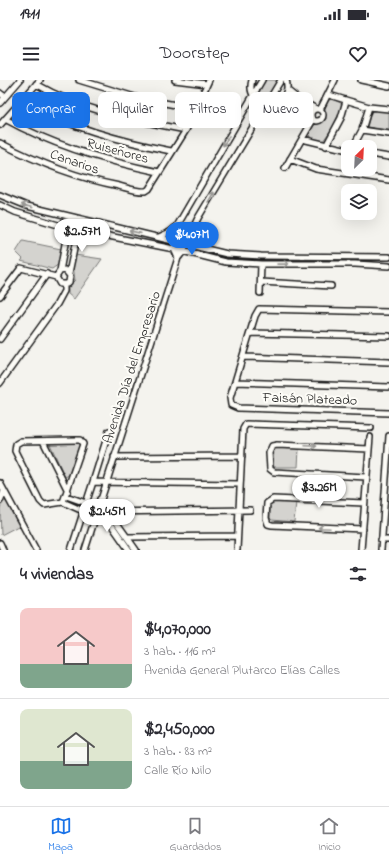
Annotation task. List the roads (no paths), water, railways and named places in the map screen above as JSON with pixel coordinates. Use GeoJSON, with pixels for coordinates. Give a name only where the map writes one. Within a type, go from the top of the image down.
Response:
{"type":"FeatureCollection","features":[{"type":"Feature","properties":{"kind":"street"},"geometry":{"type":"LineString","coordinates":[[0,103],[20,80]]}},
{"type":"Feature","properties":{"kind":"street"},"geometry":{"type":"LineString","coordinates":[[79,80],[138,98],[175,105]]}},
{"type":"Feature","properties":{"kind":"street"},"geometry":{"type":"LineString","coordinates":[[175,80],[208,82],[204,92]]}},
{"type":"Feature","properties":{"kind":"street"},"geometry":{"type":"LineString","coordinates":[[255,92],[262,80]]}},
{"type":"Feature","properties":{"kind":"street","name":"Avenida Día del Empresario"},"geometry":{"type":"LineString","coordinates":[[274,92],[282,80]]}},
{"type":"Feature","properties":{"kind":"street"},"geometry":{"type":"LineString","coordinates":[[286,80],[287,90],[290,92]]}},
{"type":"Feature","properties":{"kind":"street"},"geometry":{"type":"LineString","coordinates":[[313,111],[318,109],[329,96],[335,80]]}},
{"type":"Feature","properties":{"kind":"street"},"geometry":{"type":"LineString","coordinates":[[361,80],[389,86]]}},
{"type":"Feature","properties":{"kind":"street"},"geometry":{"type":"LineString","coordinates":[[250,81],[252,92]]}},
{"type":"Feature","properties":{"kind":"street"},"geometry":{"type":"LineString","coordinates":[[29,92],[38,82],[65,99],[110,114],[186,130],[159,172]]}},
{"type":"Feature","properties":{"kind":"street"},"geometry":{"type":"LineString","coordinates":[[0,93],[5,97]]}},
{"type":"Feature","properties":{"kind":"street"},"geometry":{"type":"LineString","coordinates":[[329,96],[369,107],[389,109]]}},
{"type":"Feature","properties":{"kind":"street"},"geometry":{"type":"LineString","coordinates":[[326,146],[341,118],[346,101]]}},
{"type":"Feature","properties":{"kind":"street"},"geometry":{"type":"LineString","coordinates":[[158,237],[165,235],[176,226],[249,102]]}},
{"type":"Feature","properties":{"kind":"street"},"geometry":{"type":"LineString","coordinates":[[313,106],[323,113],[322,118],[317,121],[313,119]]}},
{"type":"Feature","properties":{"kind":"street"},"geometry":{"type":"LineString","coordinates":[[357,140],[362,130],[369,107]]}},
{"type":"Feature","properties":{"kind":"street"},"geometry":{"type":"LineString","coordinates":[[0,125],[12,112]]}},
{"type":"Feature","properties":{"kind":"street","name":"Ruiseñores"},"geometry":{"type":"LineString","coordinates":[[5,119],[24,130],[99,159],[159,172]]}},
{"type":"Feature","properties":{"kind":"street"},"geometry":{"type":"LineString","coordinates":[[81,128],[101,135],[172,151]]}},
{"type":"Feature","properties":{"kind":"street","name":"Avenida Día del Empresario"},"geometry":{"type":"LineString","coordinates":[[85,550],[178,258],[184,252],[192,230],[253,128]]}},
{"type":"Feature","properties":{"kind":"street"},"geometry":{"type":"LineString","coordinates":[[285,168],[308,128]]}},
{"type":"Feature","properties":{"kind":"street"},"geometry":{"type":"LineString","coordinates":[[362,130],[389,134]]}},
{"type":"Feature","properties":{"kind":"street"},"geometry":{"type":"LineString","coordinates":[[302,139],[341,149]]}},
{"type":"Feature","properties":{"kind":"street","name":"Canarios"},"geometry":{"type":"LineString","coordinates":[[0,143],[31,158],[76,175],[115,186],[146,191],[149,189],[159,172]]}},
{"type":"Feature","properties":{"kind":"street"},"geometry":{"type":"LineString","coordinates":[[377,155],[389,157]]}},
{"type":"Feature","properties":{"kind":"street"},"geometry":{"type":"LineString","coordinates":[[290,160],[316,169],[389,180]]}},
{"type":"Feature","properties":{"kind":"street"},"geometry":{"type":"LineString","coordinates":[[0,195],[27,206],[240,256],[389,257]]}},
{"type":"Feature","properties":{"kind":"street"},"geometry":{"type":"LineString","coordinates":[[0,205],[68,228],[174,249],[226,262],[389,266]]}},
{"type":"Feature","properties":{"kind":"street"},"geometry":{"type":"LineString","coordinates":[[61,226],[65,222],[82,224],[92,222]]}},
{"type":"Feature","properties":{"kind":"street"},"geometry":{"type":"LineString","coordinates":[[176,226],[174,249],[178,258]]}},
{"type":"Feature","properties":{"kind":"street"},"geometry":{"type":"LineString","coordinates":[[56,277],[60,271],[68,228]]}},
{"type":"Feature","properties":{"kind":"street"},"geometry":{"type":"LineString","coordinates":[[64,285],[69,282],[70,279],[69,273],[78,230]]}},
{"type":"Feature","properties":{"kind":"street"},"geometry":{"type":"LineString","coordinates":[[192,230],[201,248]]}},
{"type":"Feature","properties":{"kind":"street"},"geometry":{"type":"LineString","coordinates":[[66,242],[75,244]]}},
{"type":"Feature","properties":{"kind":"street"},"geometry":{"type":"LineString","coordinates":[[334,264],[340,256]]}},
{"type":"Feature","properties":{"kind":"street"},"geometry":{"type":"LineString","coordinates":[[260,293],[261,264]]}},
{"type":"Feature","properties":{"kind":"street"},"geometry":{"type":"LineString","coordinates":[[0,296],[21,268],[56,277]]}},
{"type":"Feature","properties":{"kind":"street"},"geometry":{"type":"LineString","coordinates":[[60,271],[69,273]]}},
{"type":"Feature","properties":{"kind":"street"},"geometry":{"type":"LineString","coordinates":[[0,339],[47,274]]}},
{"type":"Feature","properties":{"kind":"street"},"geometry":{"type":"LineString","coordinates":[[56,277],[56,281],[64,285]]}},
{"type":"Feature","properties":{"kind":"street"},"geometry":{"type":"LineString","coordinates":[[261,282],[331,286]]}},
{"type":"Feature","properties":{"kind":"street"},"geometry":{"type":"LineString","coordinates":[[0,383],[57,304],[64,291],[64,285]]}},
{"type":"Feature","properties":{"kind":"street"},"geometry":{"type":"LineString","coordinates":[[389,312],[262,308],[257,312],[235,382],[389,387]]}},
{"type":"Feature","properties":{"kind":"street"},"geometry":{"type":"LineString","coordinates":[[250,333],[389,336]]}},
{"type":"Feature","properties":{"kind":"street"},"geometry":{"type":"LineString","coordinates":[[244,357],[389,362]]}},
{"type":"Feature","properties":{"kind":"street","name":"Faisán Plateado"},"geometry":{"type":"LineString","coordinates":[[235,382],[230,398],[231,405],[238,408],[389,413]]}},
{"type":"Feature","properties":{"kind":"street"},"geometry":{"type":"LineString","coordinates":[[237,550],[243,429],[246,424],[371,428]]}},
{"type":"Feature","properties":{"kind":"street"},"geometry":{"type":"LineString","coordinates":[[71,550],[110,431]]}},
{"type":"Feature","properties":{"kind":"street"},"geometry":{"type":"LineString","coordinates":[[361,550],[370,437]]}},
{"type":"Feature","properties":{"kind":"street"},"geometry":{"type":"LineString","coordinates":[[381,550],[381,540],[386,513],[389,438]]}},
{"type":"Feature","properties":{"kind":"street"},"geometry":{"type":"LineString","coordinates":[[63,502],[83,444],[82,442],[77,440],[18,442],[16,444],[15,451],[41,503],[46,505],[63,502],[83,510]]}},
{"type":"Feature","properties":{"kind":"street"},"geometry":{"type":"LineString","coordinates":[[43,441],[67,494],[86,503]]}},
{"type":"Feature","properties":{"kind":"street"},"geometry":{"type":"LineString","coordinates":[[366,476],[274,472],[270,469],[269,453],[272,446],[277,445],[369,449]]}},
{"type":"Feature","properties":{"kind":"street"},"geometry":{"type":"LineString","coordinates":[[114,457],[242,456]]}},
{"type":"Feature","properties":{"kind":"street"},"geometry":{"type":"LineString","coordinates":[[93,482],[105,484],[240,484]]}},
{"type":"Feature","properties":{"kind":"street"},"geometry":{"type":"LineString","coordinates":[[0,483],[36,550]]}},
{"type":"Feature","properties":{"kind":"street"},"geometry":{"type":"LineString","coordinates":[[0,501],[4,491]]}},
{"type":"Feature","properties":{"kind":"street"},"geometry":{"type":"LineString","coordinates":[[100,499],[136,550]]}},
{"type":"Feature","properties":{"kind":"street"},"geometry":{"type":"LineString","coordinates":[[363,529],[272,525],[268,524],[266,518],[267,503],[273,499],[364,503]]}},
{"type":"Feature","properties":{"kind":"street"},"geometry":{"type":"LineString","coordinates":[[98,506],[129,550]]}},
{"type":"Feature","properties":{"kind":"street"},"geometry":{"type":"LineString","coordinates":[[102,512],[108,510],[250,510]]}},
{"type":"Feature","properties":{"kind":"street"},"geometry":{"type":"LineString","coordinates":[[127,537],[237,536]]}},
{"type":"Feature","properties":{"kind":"street"},"geometry":{"type":"LineString","coordinates":[[381,540],[389,540]]}},
{"type":"Feature","properties":{"kind":"street"},"geometry":{"type":"LineString","coordinates":[[0,544],[3,550]]}}]}
